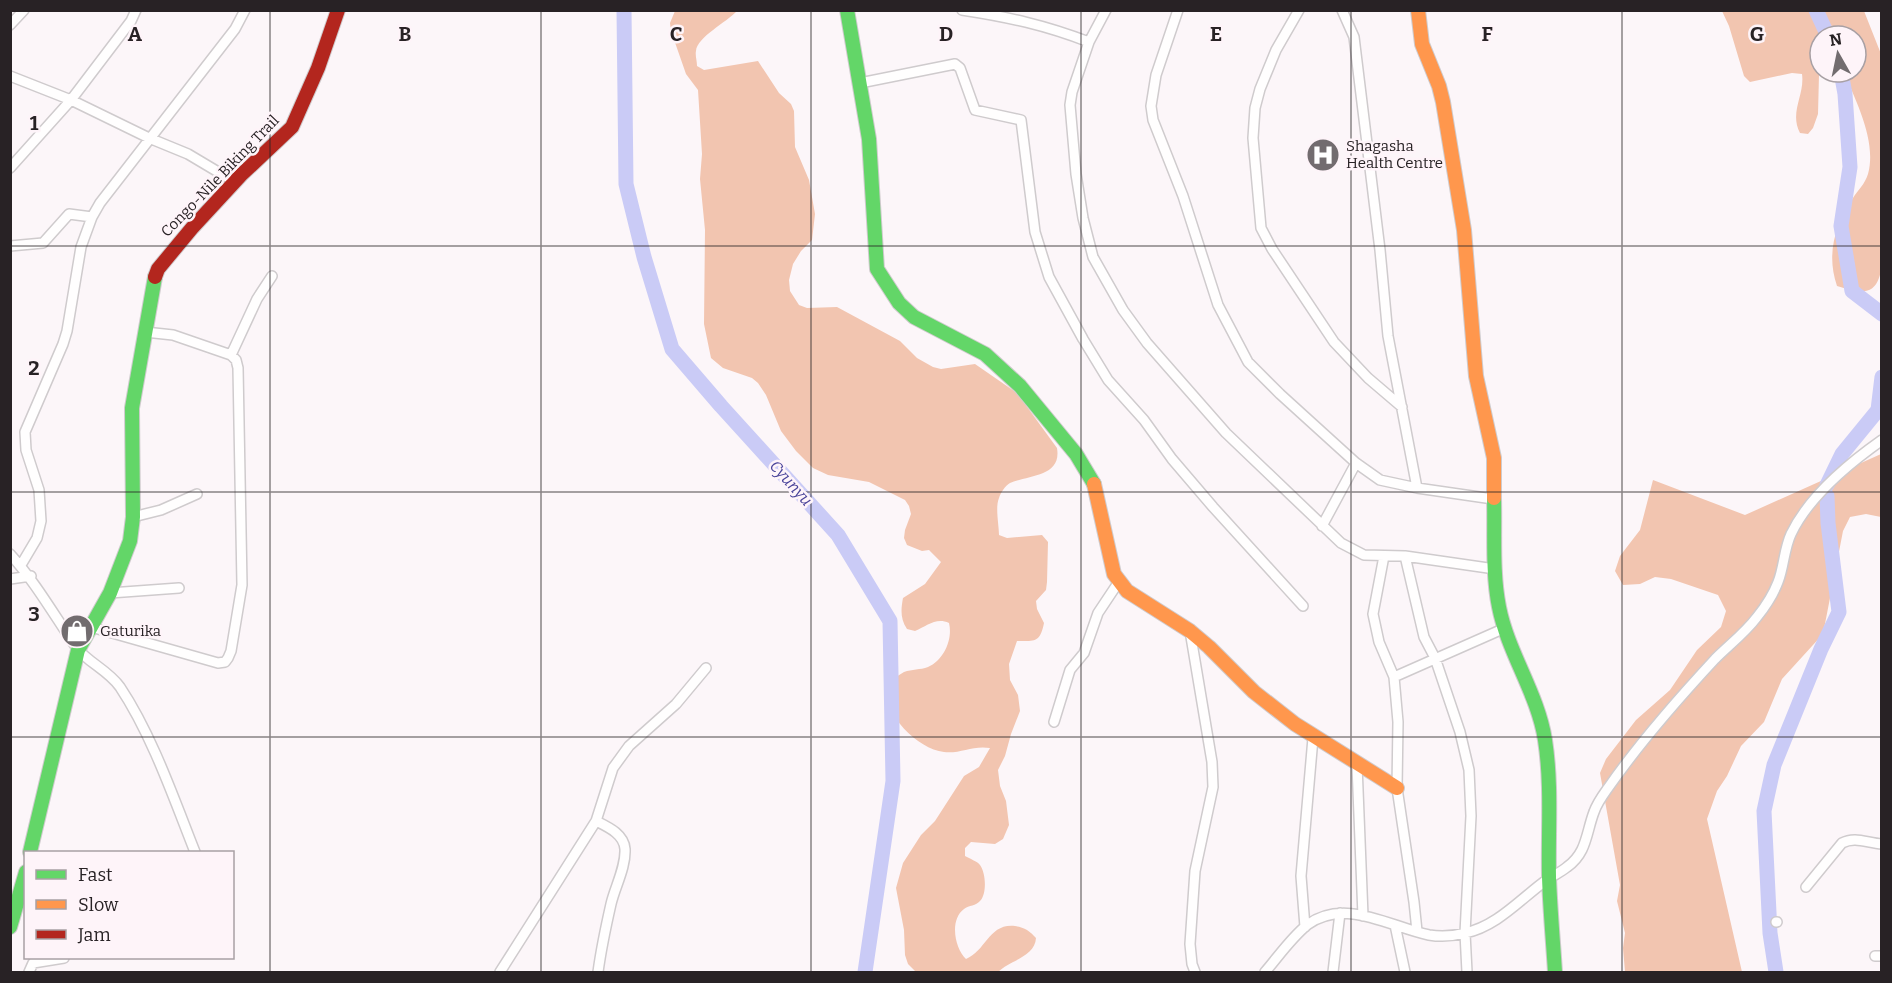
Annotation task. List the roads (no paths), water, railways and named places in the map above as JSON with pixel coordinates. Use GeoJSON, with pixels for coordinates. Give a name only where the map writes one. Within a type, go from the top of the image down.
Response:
{"type":"FeatureCollection","features":[{"type":"Feature","properties":{"kind":"street"},"geometry":{"type":"LineString","coordinates":[[10,25],[24,10]]}},
{"type":"Feature","properties":{"kind":"street"},"geometry":{"type":"LineString","coordinates":[[10,168],[71,100],[131,21],[136,10]]}},
{"type":"Feature","properties":{"kind":"street"},"geometry":{"type":"LineString","coordinates":[[21,565],[37,538],[41,521],[39,490],[26,450],[25,432],[63,344],[81,247],[92,217],[149,138],[235,29],[244,10]]}},
{"type":"Feature","properties":{"kind":"street","name":"Congo-Nile Biking Trail"},"geometry":{"type":"LineString","coordinates":[[30,851],[78,650],[110,593],[126,556],[133,517],[132,408],[153,284],[158,269],[235,182],[292,127],[318,68],[338,10]]}},
{"type":"Feature","properties":{"kind":"street"},"geometry":{"type":"LineString","coordinates":[[847,10],[870,139],[877,269],[905,310],[985,354],[1020,386],[1049,419],[1076,454],[1095,486],[1114,574],[1118,583],[1153,610],[1190,631],[1262,699],[1313,738],[1397,788]]}},
{"type":"Feature","properties":{"kind":"street"},"geometry":{"type":"LineString","coordinates":[[962,10],[985,12],[1052,27],[1089,42]]}},
{"type":"Feature","properties":{"kind":"street"},"geometry":{"type":"LineString","coordinates":[[1106,10],[1089,42],[1072,92],[1070,105],[1076,174],[1083,218],[1093,257],[1123,310],[1147,343],[1226,433],[1341,543],[1364,555],[1405,556],[1495,569]]}},
{"type":"Feature","properties":{"kind":"street"},"geometry":{"type":"LineString","coordinates":[[1178,10],[1156,75],[1151,106],[1153,120],[1183,196],[1218,305],[1248,362],[1356,463],[1380,480],[1416,488],[1493,499]]}},
{"type":"Feature","properties":{"kind":"street"},"geometry":{"type":"LineString","coordinates":[[1299,10],[1276,50],[1255,108],[1253,138],[1261,228],[1272,249],[1334,342],[1368,378],[1402,407]]}},
{"type":"Feature","properties":{"kind":"street"},"geometry":{"type":"LineString","coordinates":[[1342,10],[1354,38],[1380,250],[1388,336],[1416,488]]}},
{"type":"Feature","properties":{"kind":"street"},"geometry":{"type":"LineString","coordinates":[[1418,10],[1422,44],[1443,102],[1464,230],[1476,376],[1494,458],[1495,569],[1499,608],[1539,712],[1545,739],[1555,972]]}},
{"type":"Feature","properties":{"kind":"street"},"geometry":{"type":"LineString","coordinates":[[860,82],[955,64],[960,68],[975,110],[1020,120],[1035,232],[1049,277],[1083,339],[1108,380],[1144,420],[1172,459],[1303,606]]}},
{"type":"Feature","properties":{"kind":"street"},"geometry":{"type":"LineString","coordinates":[[10,76],[71,100],[149,138],[188,154],[235,182]]}},
{"type":"Feature","properties":{"kind":"street"},"geometry":{"type":"LineString","coordinates":[[10,246],[44,243],[69,214],[92,217]]}},
{"type":"Feature","properties":{"kind":"street"},"geometry":{"type":"LineString","coordinates":[[231,356],[257,299],[272,276]]}},
{"type":"Feature","properties":{"kind":"street"},"geometry":{"type":"LineString","coordinates":[[91,627],[218,663],[225,662],[231,651],[242,585],[236,360],[231,356],[173,335],[145,332]]}},
{"type":"Feature","properties":{"kind":"street"},"geometry":{"type":"LineString","coordinates":[[1265,972],[1305,927],[1322,918],[1340,914],[1363,916],[1440,937],[1465,933],[1483,927],[1500,917],[1550,878],[1568,867],[1579,857],[1587,840],[1594,812],[1602,797],[1661,720],[1718,656],[1755,620],[1767,604],[1778,582],[1791,535],[1801,518],[1838,476],[1881,440]]}},
{"type":"Feature","properties":{"kind":"street"},"geometry":{"type":"LineString","coordinates":[[1322,526],[1356,463]]}},
{"type":"Feature","properties":{"kind":"street"},"geometry":{"type":"LineString","coordinates":[[133,517],[161,510],[197,494]]}},
{"type":"Feature","properties":{"kind":"street"},"geometry":{"type":"LineString","coordinates":[[10,554],[31,576],[78,650],[106,671],[119,686],[170,785],[195,851]]}},
{"type":"Feature","properties":{"kind":"street"},"geometry":{"type":"LineString","coordinates":[[1384,556],[1374,623],[1379,642],[1394,677],[1398,723],[1397,788],[1417,931]]}},
{"type":"Feature","properties":{"kind":"street"},"geometry":{"type":"LineString","coordinates":[[1405,556],[1424,637],[1435,658],[1464,746],[1470,779],[1471,816],[1465,933],[1467,972]]}},
{"type":"Feature","properties":{"kind":"street"},"geometry":{"type":"LineString","coordinates":[[10,579],[31,576]]}},
{"type":"Feature","properties":{"kind":"street"},"geometry":{"type":"LineString","coordinates":[[1054,722],[1070,670],[1084,653],[1098,613],[1118,583]]}},
{"type":"Feature","properties":{"kind":"street"},"geometry":{"type":"LineString","coordinates":[[110,593],[179,588]]}},
{"type":"Feature","properties":{"kind":"street"},"geometry":{"type":"LineString","coordinates":[[1394,677],[1505,628]]}},
{"type":"Feature","properties":{"kind":"street"},"geometry":{"type":"LineString","coordinates":[[1190,631],[1212,762],[1213,787],[1195,871],[1190,944],[1195,972]]}},
{"type":"Feature","properties":{"kind":"street"},"geometry":{"type":"LineString","coordinates":[[500,972],[596,821],[613,768],[629,746],[676,704],[706,668]]}},
{"type":"Feature","properties":{"kind":"street"},"geometry":{"type":"LineString","coordinates":[[1305,927],[1301,876],[1313,738]]}},
{"type":"Feature","properties":{"kind":"street"},"geometry":{"type":"LineString","coordinates":[[1357,765],[1363,916]]}},
{"type":"Feature","properties":{"kind":"street"},"geometry":{"type":"LineString","coordinates":[[596,821],[611,829],[621,838],[625,848],[597,972]]}},
{"type":"Feature","properties":{"kind":"street"},"geometry":{"type":"LineString","coordinates":[[1806,887],[1842,843],[1854,839],[1881,844]]}},
{"type":"Feature","properties":{"kind":"street"},"geometry":{"type":"LineString","coordinates":[[10,927],[24,879]]}},
{"type":"Feature","properties":{"kind":"street"},"geometry":{"type":"LineString","coordinates":[[1333,972],[1340,914]]}},
{"type":"Feature","properties":{"kind":"street"},"geometry":{"type":"LineString","coordinates":[[1395,925],[1405,972]]}},
{"type":"Feature","properties":{"kind":"street"},"geometry":{"type":"LineString","coordinates":[[29,972],[33,963],[54,959]]}},
{"type":"Feature","properties":{"kind":"waterway","name":"Cyunyu"},"geometry":{"type":"LineString","coordinates":[[624,10],[626,184],[644,257],[672,349],[838,535],[890,621],[893,781],[865,972]]}},
{"type":"Feature","properties":{"kind":"waterway"},"geometry":{"type":"LineString","coordinates":[[1816,10],[1822,24]]}},
{"type":"Feature","properties":{"kind":"waterway"},"geometry":{"type":"LineString","coordinates":[[1843,84],[1850,167],[1841,226],[1852,291],[1882,314]]}},
{"type":"Feature","properties":{"kind":"waterway"},"geometry":{"type":"LineString","coordinates":[[1827,485],[1842,454],[1878,410],[1882,377]]}},
{"type":"Feature","properties":{"kind":"waterway"},"geometry":{"type":"LineString","coordinates":[[1776,972],[1770,933],[1764,811],[1774,765],[1821,649],[1839,612],[1827,496]]}},
{"type":"Feature","properties":{"kind":"place","name":"Shagasha Health Centre"},"geometry":{"type":"Point","coordinates":[1323,155]}},
{"type":"Feature","properties":{"kind":"place","name":"Gaturika"},"geometry":{"type":"Point","coordinates":[77,631]}}]}
